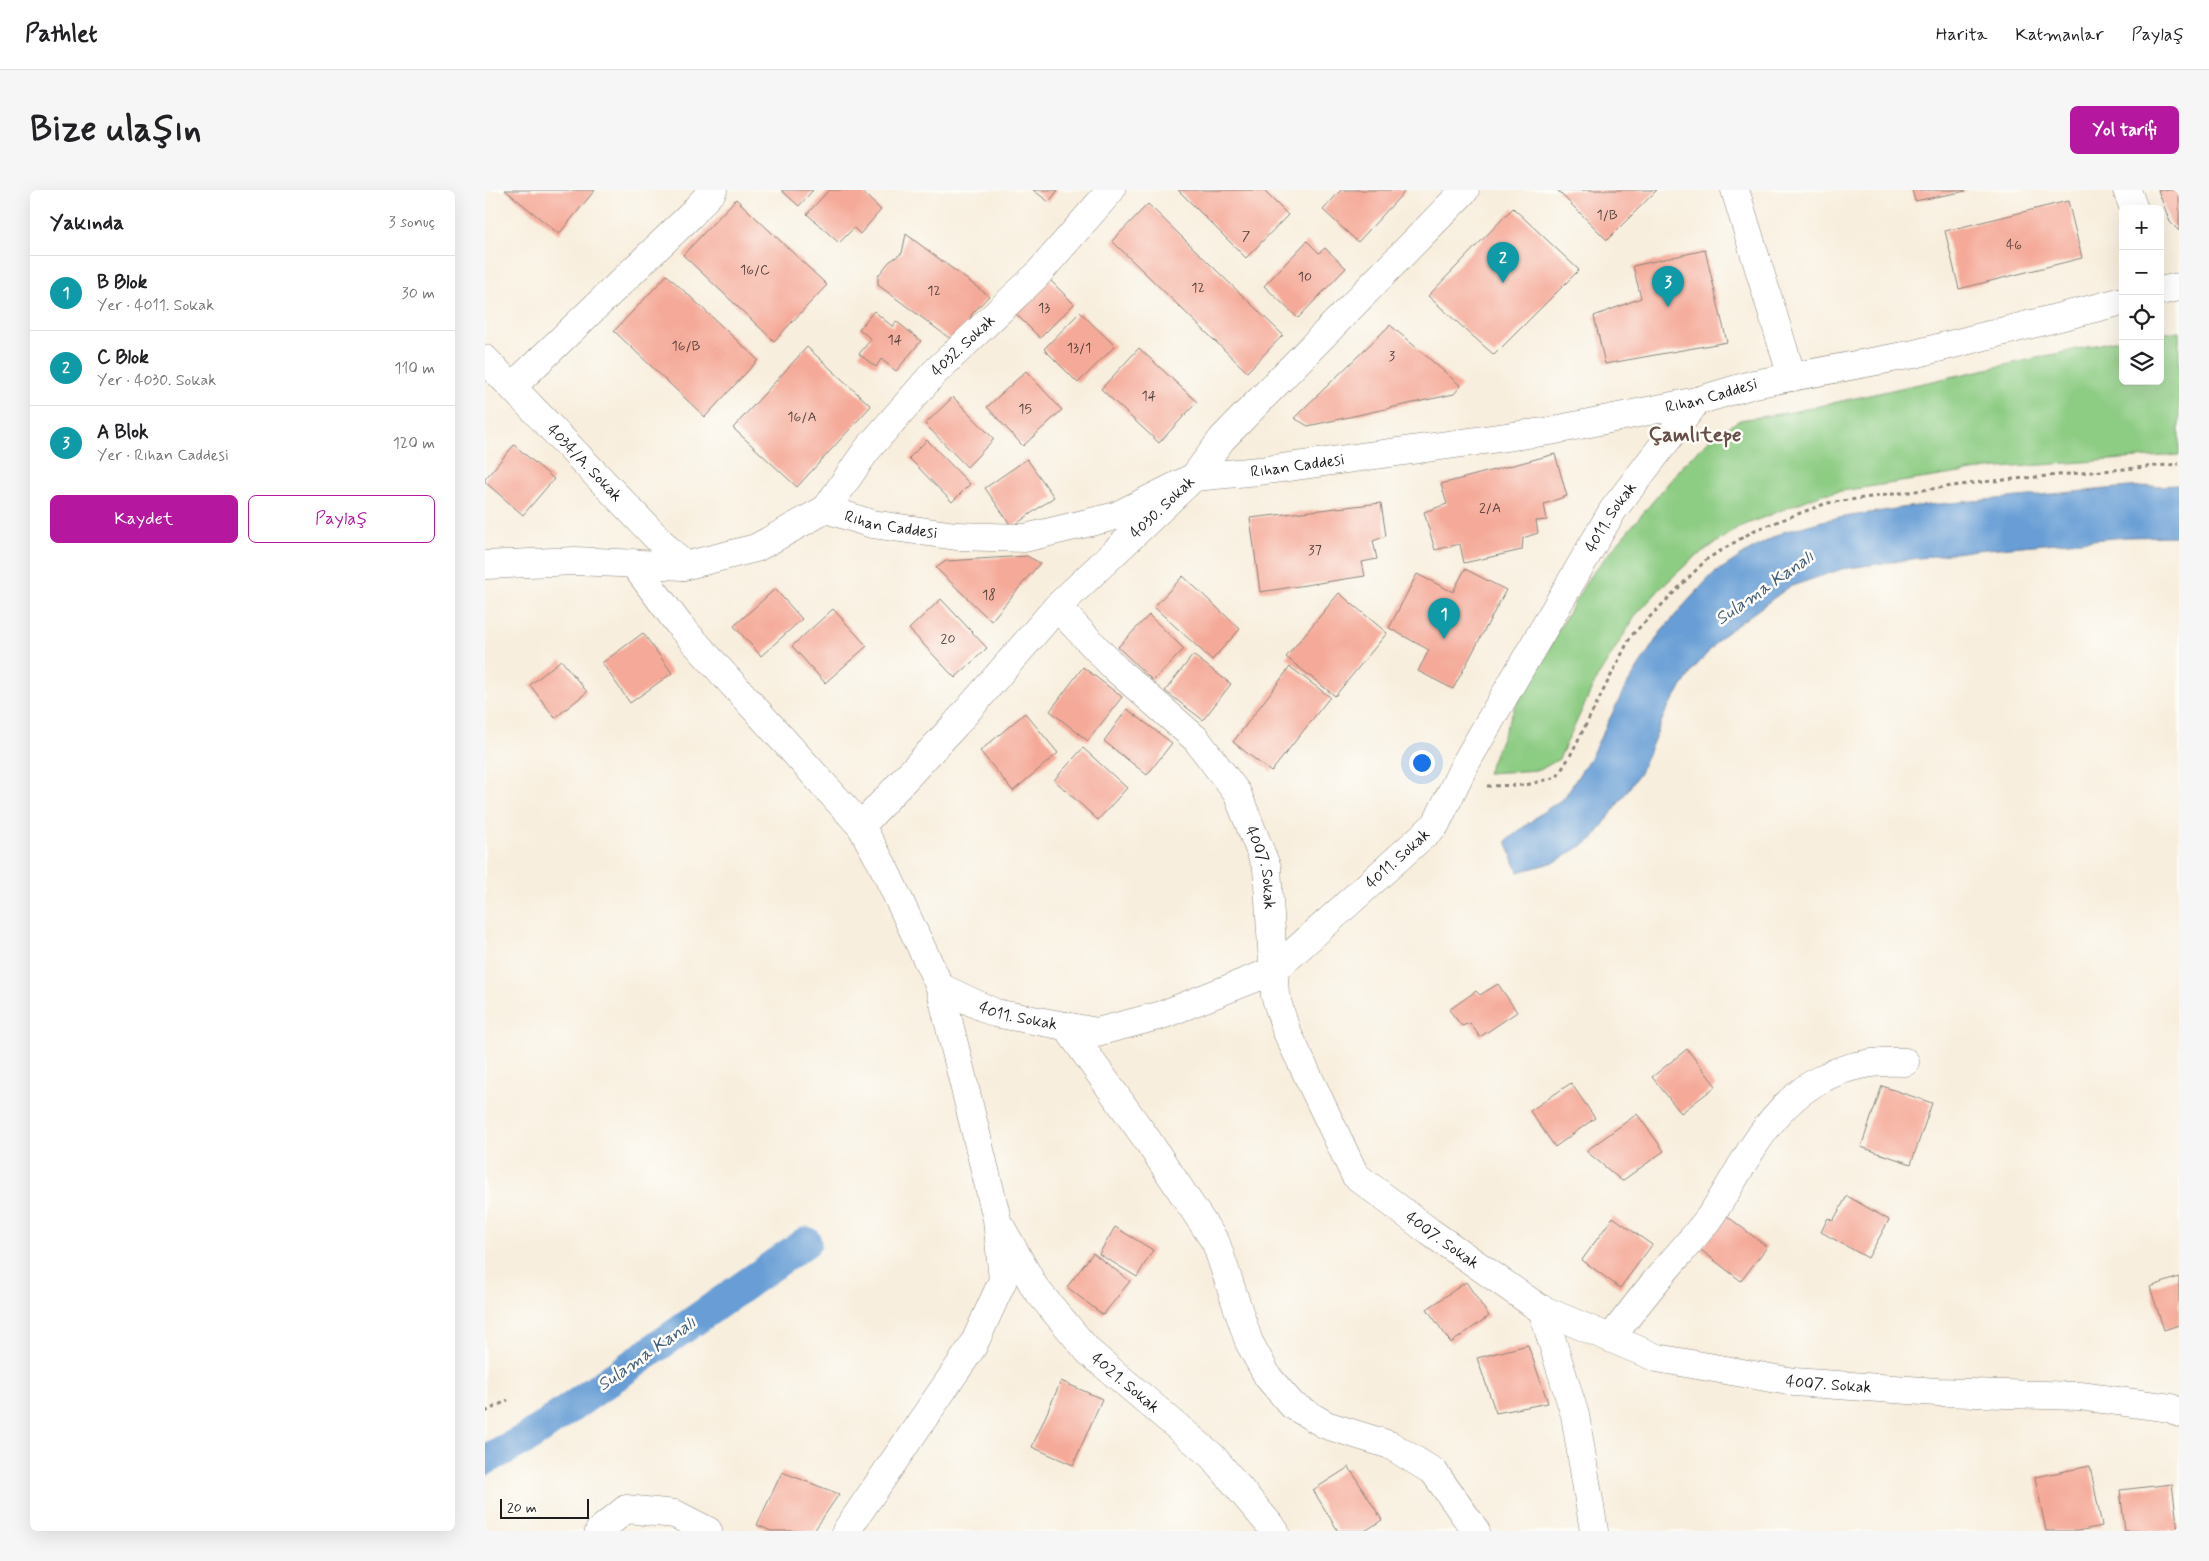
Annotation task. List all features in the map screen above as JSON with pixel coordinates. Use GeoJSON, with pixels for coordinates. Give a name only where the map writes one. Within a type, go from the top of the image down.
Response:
{"type":"FeatureCollection","features":[{"type":"Feature","properties":{"kind":"street"},"geometry":{"type":"LineString","coordinates":[[512,387],[690,216],[713,190]]}},
{"type":"Feature","properties":{"kind":"street","name":"4032. Sokak"},"geometry":{"type":"LineString","coordinates":[[826,509],[866,451],[934,373],[1036,276],[1111,190]]}},
{"type":"Feature","properties":{"kind":"street","name":"4030. Sokak"},"geometry":{"type":"LineString","coordinates":[[861,826],[955,725],[1057,607],[1194,477],[1222,439],[1465,190]]}},
{"type":"Feature","properties":{"kind":"street"},"geometry":{"type":"LineString","coordinates":[[1735,190],[1792,377]]}},
{"type":"Feature","properties":{"kind":"street"},"geometry":{"type":"LineString","coordinates":[[2127,190],[2133,205]]}},
{"type":"Feature","properties":{"kind":"street","name":"Rıhan Caddesi"},"geometry":{"type":"LineString","coordinates":[[485,565],[575,560],[684,566],[757,548],[826,509],[872,524],[956,536],[1025,538],[1116,516],[1194,477],[1550,431],[1697,401],[1754,384],[1914,354],[2119,301]]}},
{"type":"Feature","properties":{"kind":"street","name":"4034/A. Sokak"},"geometry":{"type":"LineString","coordinates":[[485,359],[684,566]]}},
{"type":"Feature","properties":{"kind":"street","name":"4011. Sokak"},"geometry":{"type":"LineString","coordinates":[[940,987],[995,1013],[1097,1032],[1153,1017],[1273,971],[1436,824],[1457,781],[1499,705],[1613,510],[1697,401]]}},
{"type":"Feature","properties":{"kind":"street"},"geometry":{"type":"LineString","coordinates":[[633,563],[680,626],[861,826],[883,866],[940,987],[961,1069],[977,1144],[997,1219],[1003,1280],[973,1346],[846,1531]]}},
{"type":"Feature","properties":{"kind":"street","name":"4007. Sokak"},"geometry":{"type":"LineString","coordinates":[[1057,607],[1116,669],[1197,739],[1237,793],[1267,868],[1275,995],[1286,1030],[1355,1175],[1430,1232],[1542,1309],[1657,1358],[1794,1382],[1937,1392],[2080,1396],[2171,1408],[2179,1413]]}},
{"type":"Feature","properties":{"kind":"street"},"geometry":{"type":"LineString","coordinates":[[1066,1026],[1148,1141],[1216,1243],[1249,1342],[1268,1377],[1292,1405],[1326,1425],[1390,1444],[1434,1472],[1476,1531]]}},
{"type":"Feature","properties":{"kind":"street"},"geometry":{"type":"LineString","coordinates":[[1611,1338],[1708,1218],[1755,1143],[1791,1099],[1810,1084],[1853,1066],[1888,1061],[1905,1062]]}},
{"type":"Feature","properties":{"kind":"street","name":"4021. Sokak"},"geometry":{"type":"LineString","coordinates":[[997,1219],[1035,1288],[1089,1352],[1212,1456],[1275,1531]]}},
{"type":"Feature","properties":{"kind":"street"},"geometry":{"type":"LineString","coordinates":[[1542,1309],[1575,1415],[1594,1531]]}},
{"type":"Feature","properties":{"kind":"street"},"geometry":{"type":"LineString","coordinates":[[599,1531],[626,1509],[675,1514],[708,1531]]}},
{"type":"Feature","properties":{"kind":"path"},"geometry":{"type":"LineString","coordinates":[[1457,781],[1495,787],[1526,785],[1557,776],[1570,756],[1631,636],[1707,559],[1755,530],[1827,503],[1982,482],[2179,464]]}},
{"type":"Feature","properties":{"kind":"path"},"geometry":{"type":"LineString","coordinates":[[485,1412],[508,1400]]}},
{"type":"Feature","properties":{"kind":"green space"},"geometry":{"type":"Polygon","coordinates":[[[2179,331],[2179,455],[1986,469],[1822,494],[1737,528],[1691,560],[1636,615],[1597,678],[1559,759],[1540,770],[1487,773],[1519,697],[1590,576],[1686,462],[1717,433],[1740,420],[1792,412],[2119,340],[2119,385],[2164,385],[2164,333],[2179,331]]]}},
{"type":"Feature","properties":{"kind":"water"},"geometry":{"type":"Polygon","coordinates":[[[2179,485],[2179,536],[2126,537],[1976,550],[1842,569],[1789,587],[1722,636],[1692,671],[1666,711],[1640,773],[1593,839],[1555,862],[1518,872],[1506,841],[1564,798],[1591,756],[1625,688],[1660,633],[1712,575],[1747,552],[1783,532],[1826,520],[1907,507],[2129,487],[2179,485]]]}},
{"type":"Feature","properties":{"kind":"building"},"geometry":{"type":"Polygon","coordinates":[[[505,190],[595,190],[559,234],[505,190]]]}},
{"type":"Feature","properties":{"kind":"building"},"geometry":{"type":"Polygon","coordinates":[[[781,190],[813,190],[799,206],[781,190]]]}},
{"type":"Feature","properties":{"kind":"building"},"geometry":{"type":"Polygon","coordinates":[[[829,190],[860,190],[881,210],[860,234],[854,228],[839,243],[807,214],[829,190]]]}},
{"type":"Feature","properties":{"kind":"building"},"geometry":{"type":"Polygon","coordinates":[[[1033,190],[1058,190],[1049,202],[1033,190]]]}},
{"type":"Feature","properties":{"kind":"building"},"geometry":{"type":"Polygon","coordinates":[[[1178,190],[1263,190],[1288,215],[1246,258],[1178,190]]]}},
{"type":"Feature","properties":{"kind":"building"},"geometry":{"type":"Polygon","coordinates":[[[1341,190],[1406,190],[1358,242],[1323,210],[1341,190]]]}},
{"type":"Feature","properties":{"kind":"building"},"geometry":{"type":"Polygon","coordinates":[[[1557,190],[1657,190],[1607,240],[1557,190]]]}},
{"type":"Feature","properties":{"kind":"building"},"geometry":{"type":"Polygon","coordinates":[[[1912,190],[1966,190],[1966,191],[1915,201],[1912,190]]]}},
{"type":"Feature","properties":{"kind":"building"},"geometry":{"type":"Polygon","coordinates":[[[2158,190],[2179,190],[2179,231],[2170,222],[2158,190]]]}},
{"type":"Feature","properties":{"kind":"building"},"geometry":{"type":"Polygon","coordinates":[[[736,199],[827,285],[774,341],[683,255],[736,199]]]}},
{"type":"Feature","properties":{"kind":"building"},"geometry":{"type":"Polygon","coordinates":[[[2068,201],[2082,258],[1959,289],[1945,231],[2068,201]]]}},
{"type":"Feature","properties":{"kind":"building"},"geometry":{"type":"Polygon","coordinates":[[[1148,204],[1283,335],[1247,372],[1112,241],[1148,204]]]}},
{"type":"Feature","properties":{"kind":"building"},"geometry":{"type":"Polygon","coordinates":[[[1513,208],[1579,270],[1494,355],[1428,296],[1513,208]]]}},
{"type":"Feature","properties":{"kind":"building"},"geometry":{"type":"Polygon","coordinates":[[[906,234],[989,296],[972,314],[967,326],[952,340],[878,285],[878,276],[889,262],[902,253],[906,234]]]}},
{"type":"Feature","properties":{"kind":"building"},"geometry":{"type":"Polygon","coordinates":[[[1307,241],[1319,253],[1325,248],[1346,268],[1298,318],[1264,286],[1307,241]]]}},
{"type":"Feature","properties":{"kind":"building"},"geometry":{"type":"Polygon","coordinates":[[[1705,250],[1727,342],[1605,364],[1594,316],[1641,298],[1633,266],[1705,250]]]}},
{"type":"Feature","properties":{"kind":"building"},"geometry":{"type":"Polygon","coordinates":[[[667,275],[758,360],[705,417],[614,331],[667,275]]]}},
{"type":"Feature","properties":{"kind":"building"},"geometry":{"type":"Polygon","coordinates":[[[1048,278],[1074,304],[1040,338],[1014,312],[1048,278]]]}},
{"type":"Feature","properties":{"kind":"building"},"geometry":{"type":"Polygon","coordinates":[[[874,311],[893,327],[896,321],[921,341],[896,371],[881,359],[876,367],[859,354],[871,339],[859,329],[874,311]]]}},
{"type":"Feature","properties":{"kind":"building"},"geometry":{"type":"Polygon","coordinates":[[[1080,312],[1115,346],[1078,383],[1044,349],[1080,312]]]}},
{"type":"Feature","properties":{"kind":"building"},"geometry":{"type":"Polygon","coordinates":[[[1390,325],[1461,386],[1454,394],[1308,426],[1294,418],[1390,325]]]}},
{"type":"Feature","properties":{"kind":"building"},"geometry":{"type":"Polygon","coordinates":[[[807,347],[871,406],[797,487],[733,428],[807,347]]]}},
{"type":"Feature","properties":{"kind":"building"},"geometry":{"type":"Polygon","coordinates":[[[1139,348],[1197,402],[1159,443],[1101,389],[1139,348]]]}},
{"type":"Feature","properties":{"kind":"building"},"geometry":{"type":"Polygon","coordinates":[[[1026,371],[1062,410],[1023,446],[987,407],[1026,371]]]}},
{"type":"Feature","properties":{"kind":"building"},"geometry":{"type":"Polygon","coordinates":[[[953,397],[994,439],[967,467],[925,424],[953,397]]]}},
{"type":"Feature","properties":{"kind":"building"},"geometry":{"type":"Polygon","coordinates":[[[927,440],[970,484],[952,502],[909,458],[927,440]]]}},
{"type":"Feature","properties":{"kind":"building"},"geometry":{"type":"Polygon","coordinates":[[[514,445],[554,479],[523,515],[485,482],[485,479],[514,445]]]}},
{"type":"Feature","properties":{"kind":"building"},"geometry":{"type":"Polygon","coordinates":[[[1555,454],[1567,496],[1544,504],[1547,520],[1536,521],[1538,533],[1523,538],[1522,550],[1464,563],[1460,544],[1435,550],[1424,512],[1447,504],[1441,484],[1555,454]]]}},
{"type":"Feature","properties":{"kind":"building"},"geometry":{"type":"Polygon","coordinates":[[[1027,459],[1054,497],[1012,527],[985,488],[1027,459]]]}},
{"type":"Feature","properties":{"kind":"building"},"geometry":{"type":"Polygon","coordinates":[[[1381,503],[1386,536],[1373,541],[1377,559],[1362,562],[1365,576],[1260,592],[1250,518],[1381,503]]]}},
{"type":"Feature","properties":{"kind":"building"},"geometry":{"type":"Polygon","coordinates":[[[1027,556],[1040,563],[991,621],[936,568],[946,561],[1027,556]]]}},
{"type":"Feature","properties":{"kind":"building"},"geometry":{"type":"Polygon","coordinates":[[[1465,569],[1506,590],[1453,689],[1418,671],[1429,650],[1389,628],[1417,574],[1453,592],[1465,569]]]}},
{"type":"Feature","properties":{"kind":"building"},"geometry":{"type":"Polygon","coordinates":[[[1183,576],[1240,629],[1212,660],[1154,607],[1183,576]]]}},
{"type":"Feature","properties":{"kind":"building"},"geometry":{"type":"Polygon","coordinates":[[[775,589],[802,619],[761,656],[734,626],[775,589]]]}},
{"type":"Feature","properties":{"kind":"building"},"geometry":{"type":"Polygon","coordinates":[[[1339,593],[1387,633],[1335,696],[1286,657],[1339,593]]]}},
{"type":"Feature","properties":{"kind":"building"},"geometry":{"type":"Polygon","coordinates":[[[941,599],[987,648],[955,678],[909,629],[941,599]]]}},
{"type":"Feature","properties":{"kind":"building"},"geometry":{"type":"Polygon","coordinates":[[[833,609],[867,646],[825,683],[792,646],[833,609]]]}},
{"type":"Feature","properties":{"kind":"building"},"geometry":{"type":"Polygon","coordinates":[[[1149,615],[1184,649],[1153,681],[1118,647],[1149,615]]]}},
{"type":"Feature","properties":{"kind":"building"},"geometry":{"type":"Polygon","coordinates":[[[643,633],[672,673],[630,703],[602,663],[643,633]]]}},
{"type":"Feature","properties":{"kind":"building"},"geometry":{"type":"Polygon","coordinates":[[[1193,655],[1231,684],[1203,720],[1165,691],[1193,655]]]}},
{"type":"Feature","properties":{"kind":"building"},"geometry":{"type":"Polygon","coordinates":[[[561,660],[587,692],[555,718],[530,685],[561,660]]]}},
{"type":"Feature","properties":{"kind":"building"},"geometry":{"type":"Polygon","coordinates":[[[1083,667],[1122,697],[1088,741],[1050,711],[1083,667]]]}},
{"type":"Feature","properties":{"kind":"building"},"geometry":{"type":"Polygon","coordinates":[[[1290,667],[1330,697],[1271,772],[1233,742],[1290,667]]]}},
{"type":"Feature","properties":{"kind":"building"},"geometry":{"type":"Polygon","coordinates":[[[1127,709],[1172,743],[1147,775],[1104,741],[1127,709]]]}},
{"type":"Feature","properties":{"kind":"building"},"geometry":{"type":"Polygon","coordinates":[[[1025,713],[1058,753],[1013,791],[980,751],[1025,713]]]}},
{"type":"Feature","properties":{"kind":"building"},"geometry":{"type":"Polygon","coordinates":[[[1083,748],[1127,788],[1098,820],[1054,780],[1083,748]]]}},
{"type":"Feature","properties":{"kind":"building"},"geometry":{"type":"Polygon","coordinates":[[[1498,984],[1517,1012],[1480,1037],[1470,1023],[1462,1026],[1449,1010],[1476,991],[1480,995],[1498,984]]]}},
{"type":"Feature","properties":{"kind":"building"},"geometry":{"type":"Polygon","coordinates":[[[1687,1049],[1716,1086],[1681,1113],[1652,1077],[1687,1049]]]}},
{"type":"Feature","properties":{"kind":"building"},"geometry":{"type":"Polygon","coordinates":[[[1571,1083],[1595,1118],[1555,1147],[1530,1111],[1571,1083]]]}},
{"type":"Feature","properties":{"kind":"building"},"geometry":{"type":"Polygon","coordinates":[[[1882,1086],[1932,1103],[1911,1164],[1861,1147],[1882,1086]]]}},
{"type":"Feature","properties":{"kind":"building"},"geometry":{"type":"Polygon","coordinates":[[[1637,1114],[1664,1151],[1622,1181],[1586,1151],[1637,1114]]]}},
{"type":"Feature","properties":{"kind":"building"},"geometry":{"type":"Polygon","coordinates":[[[1847,1196],[1889,1220],[1868,1258],[1821,1232],[1828,1218],[1833,1221],[1847,1196]]]}},
{"type":"Feature","properties":{"kind":"building"},"geometry":{"type":"Polygon","coordinates":[[[1727,1216],[1767,1247],[1741,1281],[1701,1250],[1727,1216]]]}},
{"type":"Feature","properties":{"kind":"building"},"geometry":{"type":"Polygon","coordinates":[[[1613,1217],[1652,1245],[1620,1288],[1582,1260],[1613,1217]]]}},
{"type":"Feature","properties":{"kind":"building"},"geometry":{"type":"Polygon","coordinates":[[[1115,1227],[1153,1250],[1137,1277],[1099,1254],[1115,1227]]]}},
{"type":"Feature","properties":{"kind":"building"},"geometry":{"type":"Polygon","coordinates":[[[1093,1253],[1130,1281],[1103,1315],[1067,1287],[1093,1253]]]}},
{"type":"Feature","properties":{"kind":"building"},"geometry":{"type":"Polygon","coordinates":[[[2179,1277],[2179,1325],[2164,1330],[2150,1287],[2179,1277]]]}},
{"type":"Feature","properties":{"kind":"building"},"geometry":{"type":"Polygon","coordinates":[[[1466,1282],[1489,1316],[1451,1343],[1427,1309],[1466,1282]]]}},
{"type":"Feature","properties":{"kind":"building"},"geometry":{"type":"Polygon","coordinates":[[[1528,1345],[1548,1403],[1496,1413],[1477,1358],[1528,1345]]]}},
{"type":"Feature","properties":{"kind":"building"},"geometry":{"type":"Polygon","coordinates":[[[1061,1381],[1102,1399],[1073,1465],[1032,1447],[1061,1381]]]}},
{"type":"Feature","properties":{"kind":"building"},"geometry":{"type":"Polygon","coordinates":[[[2090,1466],[2102,1526],[2078,1531],[2046,1531],[2035,1477],[2090,1466]]]}},
{"type":"Feature","properties":{"kind":"building"},"geometry":{"type":"Polygon","coordinates":[[[1349,1467],[1382,1520],[1365,1531],[1338,1531],[1313,1490],[1349,1467]]]}},
{"type":"Feature","properties":{"kind":"building"},"geometry":{"type":"Polygon","coordinates":[[[782,1472],[839,1494],[814,1531],[771,1531],[757,1525],[782,1472]]]}},
{"type":"Feature","properties":{"kind":"building"},"geometry":{"type":"Polygon","coordinates":[[[2172,1484],[2178,1531],[2125,1531],[2120,1490],[2172,1484]]]}},
{"type":"Feature","properties":{"kind":"waterway","name":"Sulama Kanalı"},"geometry":{"type":"LineString","coordinates":[[485,1460],[529,1437],[806,1242]]}},
{"type":"Feature","properties":{"kind":"place","name":"C Blok"},"geometry":{"type":"Point","coordinates":[1503,283]}},
{"type":"Feature","properties":{"kind":"place","name":"A Blok"},"geometry":{"type":"Point","coordinates":[1668,307]}},
{"type":"Feature","properties":{"kind":"place","name":"B Blok"},"geometry":{"type":"Point","coordinates":[1444,639]}},
{"type":"Feature","properties":{"kind":"district","name":"Çamlıtepe"},"geometry":{"type":"Point","coordinates":[1695,435]}}]}
